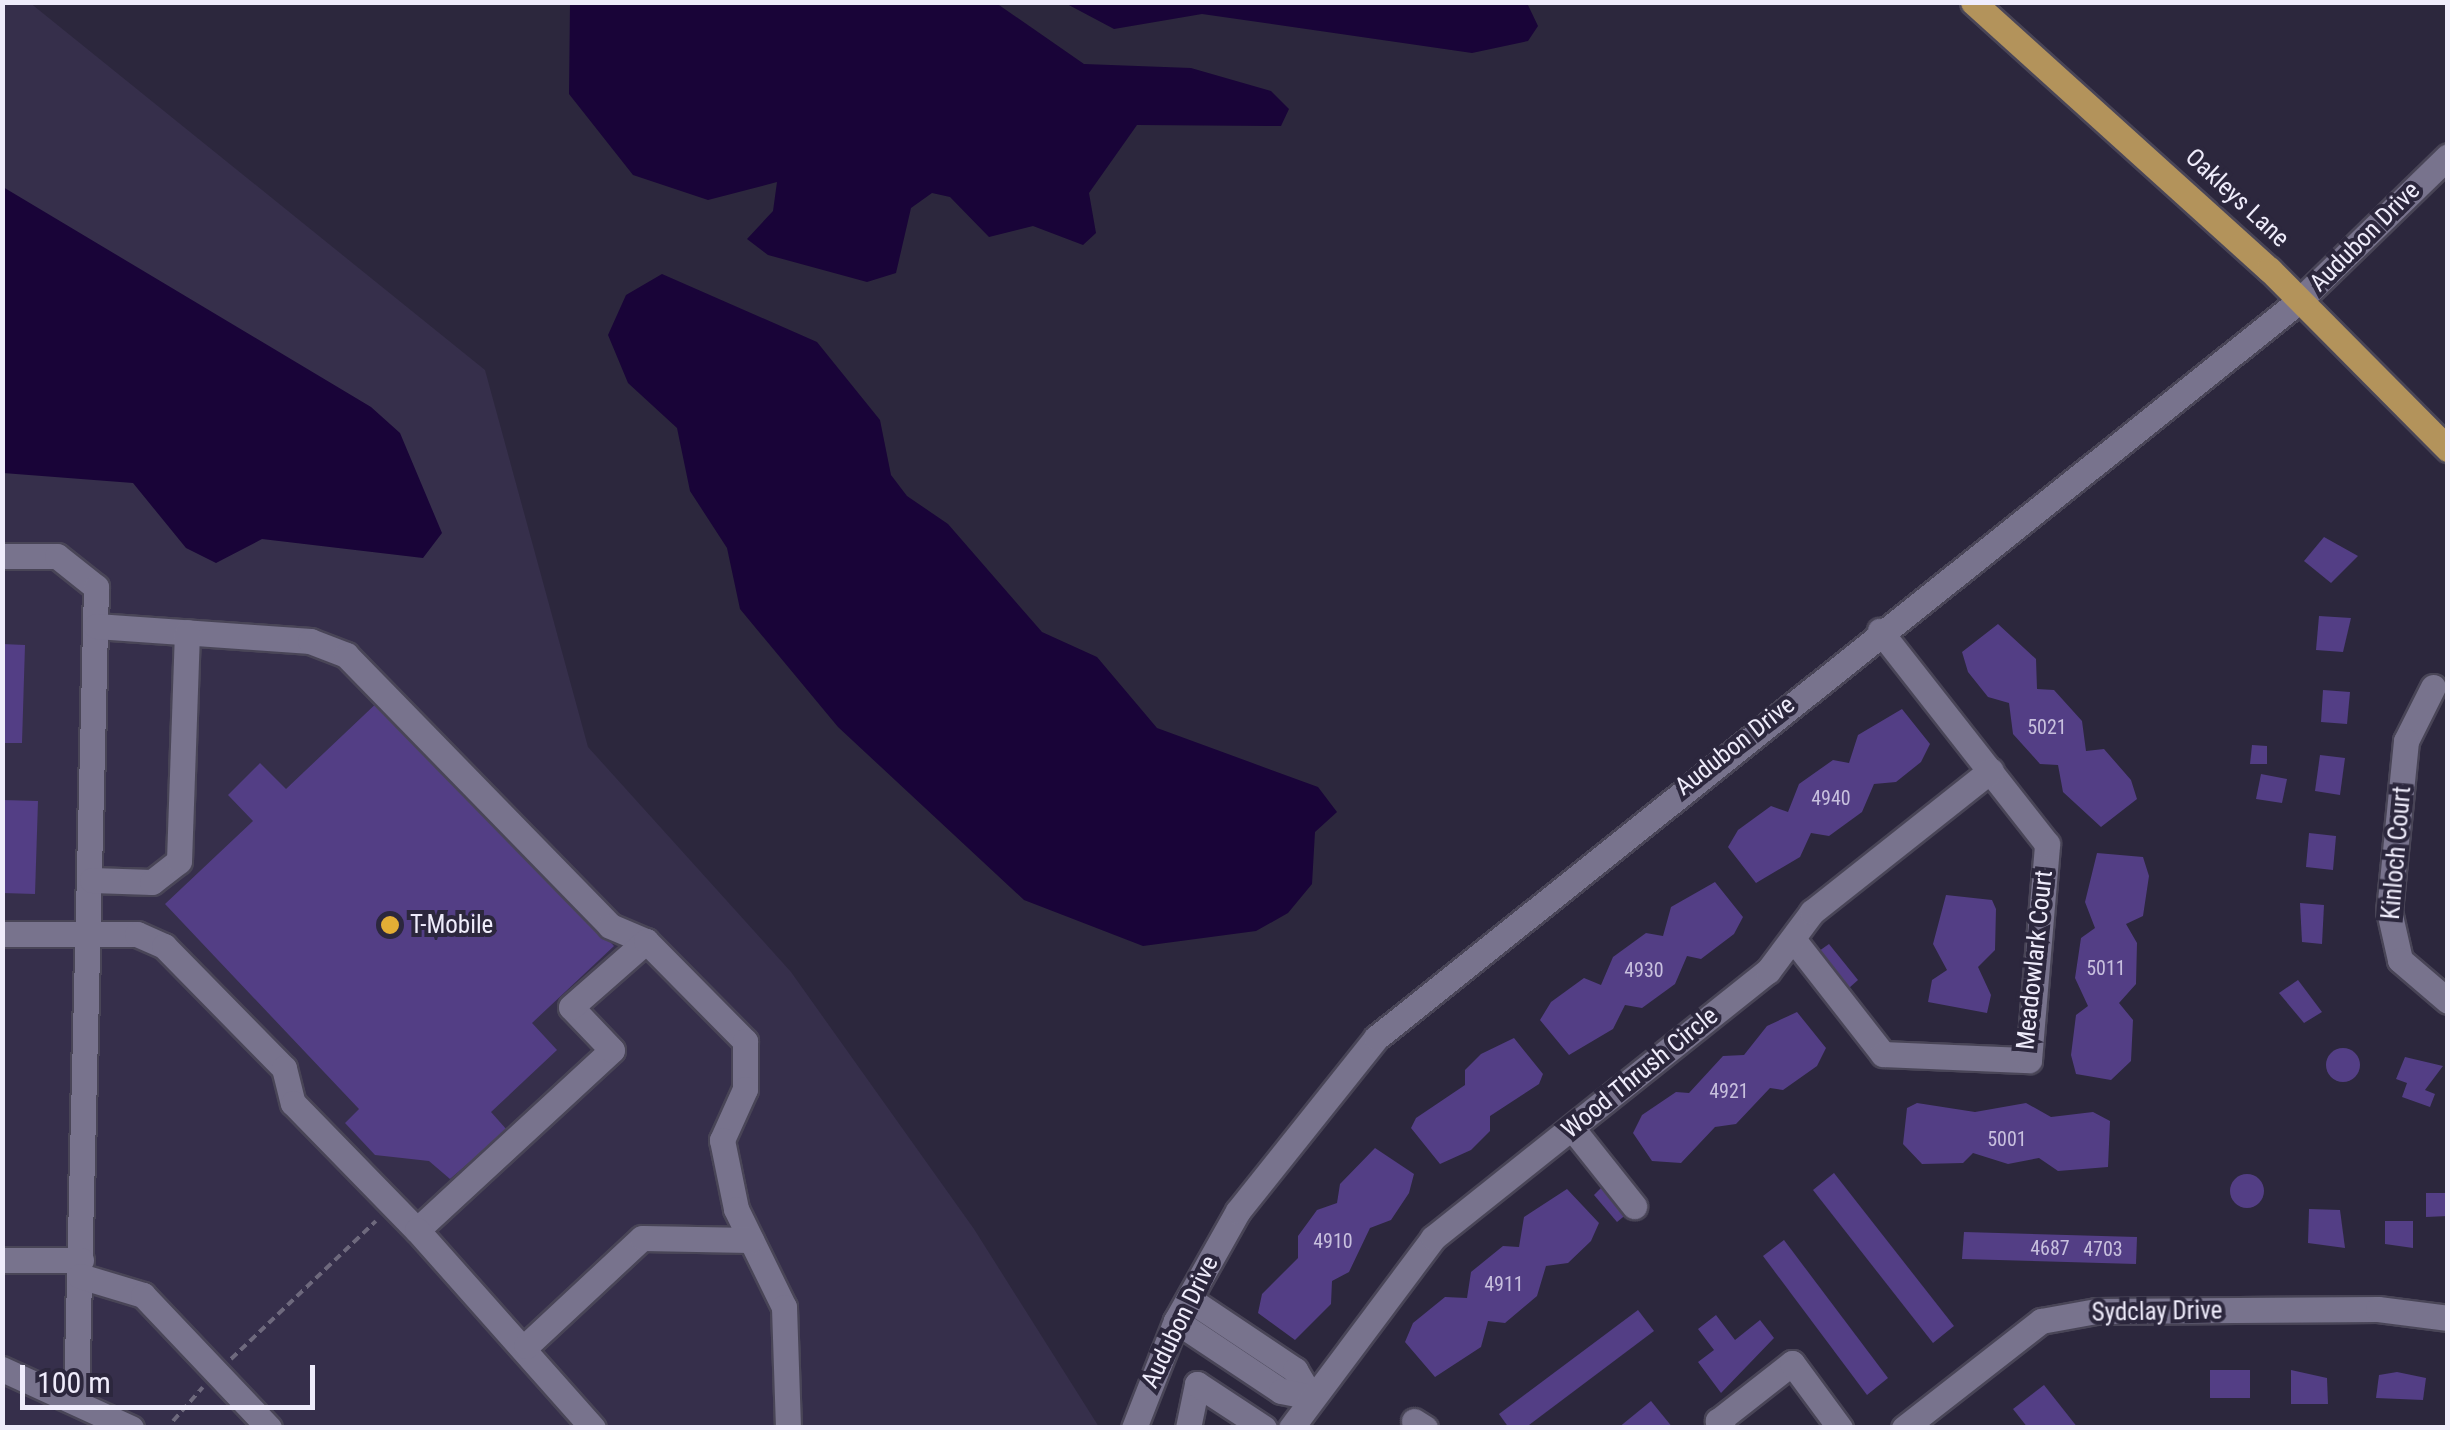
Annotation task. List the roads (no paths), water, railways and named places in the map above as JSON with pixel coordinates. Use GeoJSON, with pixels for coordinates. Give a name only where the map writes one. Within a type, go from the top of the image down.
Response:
{"type":"FeatureCollection","features":[{"type":"Feature","properties":{"kind":"main road","name":"Oakleys Lane"},"geometry":{"type":"LineString","coordinates":[[1973,2],[2300,300],[2448,449]]}},
{"type":"Feature","properties":{"kind":"street","name":"Audubon Drive"},"geometry":{"type":"LineString","coordinates":[[1134,1428],[1182,1310],[1268,1168],[1376,1038],[1880,631],[2300,300],[2448,156]]}},
{"type":"Feature","properties":{"kind":"street"},"geometry":{"type":"LineString","coordinates":[[2,556],[57,556],[96,588],[92,880],[76,1400]]}},
{"type":"Feature","properties":{"kind":"street"},"geometry":{"type":"LineString","coordinates":[[96,626],[310,641],[346,655],[610,926],[646,941],[745,1042],[746,1089],[722,1140],[751,1240],[784,1307],[788,1428]]}},
{"type":"Feature","properties":{"kind":"street","name":"Meadowlark Court"},"geometry":{"type":"LineString","coordinates":[[1793,939],[1883,1054],[2029,1060],[2047,844],[1880,631]]}},
{"type":"Feature","properties":{"kind":"street"},"geometry":{"type":"LineString","coordinates":[[92,880],[152,882],[179,861],[187,632]]}},
{"type":"Feature","properties":{"kind":"street","name":"Kinloch Court"},"geometry":{"type":"LineString","coordinates":[[2433,688],[2406,741],[2390,911],[2400,960],[2448,1000]]}},
{"type":"Feature","properties":{"kind":"street","name":"Wood Thrush Circle"},"geometry":{"type":"LineString","coordinates":[[1291,1428],[1434,1238],[1768,971],[1812,912],[1991,770]]}},
{"type":"Feature","properties":{"kind":"street"},"geometry":{"type":"LineString","coordinates":[[2,934],[138,934],[164,946],[284,1068],[293,1103],[526,1346],[593,1427]]}},
{"type":"Feature","properties":{"kind":"street"},"geometry":{"type":"LineString","coordinates":[[418,1230],[612,1050],[571,1007],[646,941]]}},
{"type":"Feature","properties":{"kind":"street"},"geometry":{"type":"LineString","coordinates":[[1572,1128],[1634,1206]]}},
{"type":"Feature","properties":{"kind":"street"},"geometry":{"type":"LineString","coordinates":[[526,1346],[642,1238],[751,1240]]}},
{"type":"Feature","properties":{"kind":"street"},"geometry":{"type":"LineString","coordinates":[[2,1260],[80,1268],[142,1295],[268,1428]]}},
{"type":"Feature","properties":{"kind":"street","name":"Sydclay Drive"},"geometry":{"type":"LineString","coordinates":[[1904,1428],[2041,1322],[2114,1310],[2378,1309],[2448,1318]]}},
{"type":"Feature","properties":{"kind":"street"},"geometry":{"type":"LineString","coordinates":[[1182,1310],[1282,1391],[1311,1397]]}},
{"type":"Feature","properties":{"kind":"street"},"geometry":{"type":"LineString","coordinates":[[1723,1428],[1718,1421],[1792,1363],[1840,1428]]}},
{"type":"Feature","properties":{"kind":"street"},"geometry":{"type":"LineString","coordinates":[[2,1370],[131,1428]]}},
{"type":"Feature","properties":{"kind":"street"},"geometry":{"type":"LineString","coordinates":[[1188,1428],[1197,1384],[1264,1428]]}},
{"type":"Feature","properties":{"kind":"place","name":"T-Mobile"},"geometry":{"type":"Point","coordinates":[390,925]}}]}
